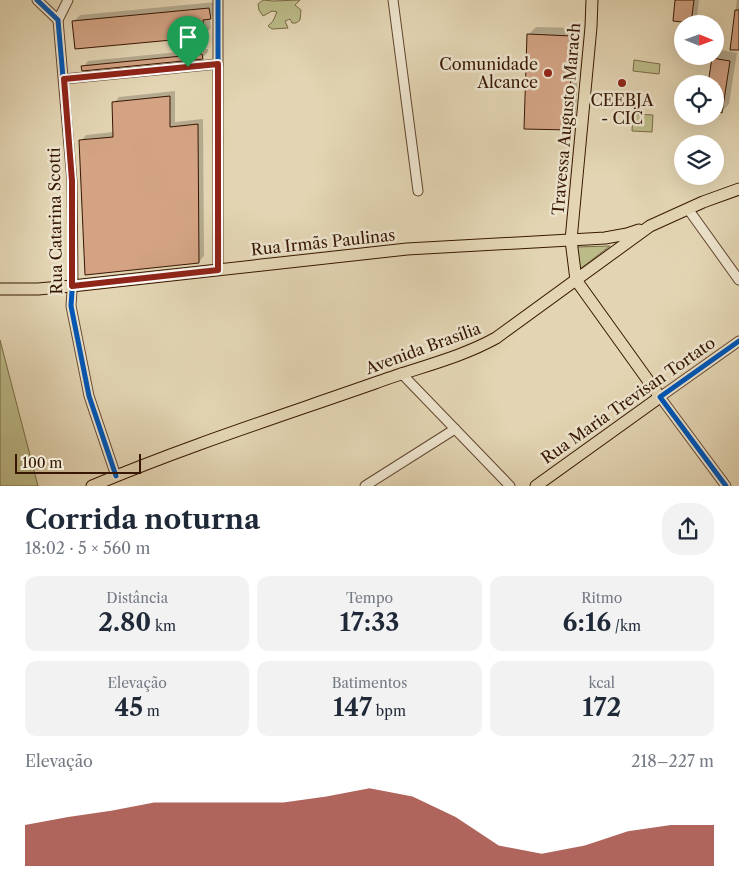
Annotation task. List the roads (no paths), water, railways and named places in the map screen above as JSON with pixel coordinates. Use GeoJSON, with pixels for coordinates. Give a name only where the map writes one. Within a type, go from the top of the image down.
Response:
{"type":"FeatureCollection","features":[{"type":"Feature","properties":{"kind":"main road","name":"Travessa Augusto Marach"},"geometry":{"type":"LineString","coordinates":[[576,280],[571,240],[592,0]]}},
{"type":"Feature","properties":{"kind":"main road","name":"Avenida Brasília"},"geometry":{"type":"LineString","coordinates":[[92,486],[402,373],[475,349],[496,338],[650,226],[739,189]]}},
{"type":"Feature","properties":{"kind":"main road","name":"Rua Irmãs Paulinas"},"geometry":{"type":"LineString","coordinates":[[0,289],[18,290],[72,286],[407,249],[617,236],[650,226]]}},
{"type":"Feature","properties":{"kind":"main road"},"geometry":{"type":"LineString","coordinates":[[576,280],[660,397]]}},
{"type":"Feature","properties":{"kind":"main road","name":"Rua Maria Trevisan Tortato"},"geometry":{"type":"LineString","coordinates":[[536,486],[660,397]]}},
{"type":"Feature","properties":{"kind":"street"},"geometry":{"type":"LineString","coordinates":[[37,0],[58,20],[68,0]]}},
{"type":"Feature","properties":{"kind":"street"},"geometry":{"type":"LineString","coordinates":[[218,0],[218,270]]}},
{"type":"Feature","properties":{"kind":"street"},"geometry":{"type":"LineString","coordinates":[[392,0],[418,191]]}},
{"type":"Feature","properties":{"kind":"street","name":"Rua Catarina Scotti"},"geometry":{"type":"LineString","coordinates":[[58,20],[72,181],[71,306],[89,396],[116,476]]}},
{"type":"Feature","properties":{"kind":"street"},"geometry":{"type":"LineString","coordinates":[[64,79],[218,64]]}},
{"type":"Feature","properties":{"kind":"street"},"geometry":{"type":"LineString","coordinates":[[688,209],[739,280]]}},
{"type":"Feature","properties":{"kind":"street","name":"Rua Maria Trevisan Tortato"},"geometry":{"type":"LineString","coordinates":[[660,397],[739,341]]}},
{"type":"Feature","properties":{"kind":"street"},"geometry":{"type":"LineString","coordinates":[[402,373],[510,486]]}},
{"type":"Feature","properties":{"kind":"street"},"geometry":{"type":"LineString","coordinates":[[660,397],[726,486]]}},
{"type":"Feature","properties":{"kind":"street"},"geometry":{"type":"LineString","coordinates":[[366,486],[455,429]]}},
{"type":"Feature","properties":{"kind":"place","name":"Comunidade Alcance"},"geometry":{"type":"Point","coordinates":[548,73]}},
{"type":"Feature","properties":{"kind":"place","name":"CEEBJA - CIC"},"geometry":{"type":"Point","coordinates":[622,83]}}]}
